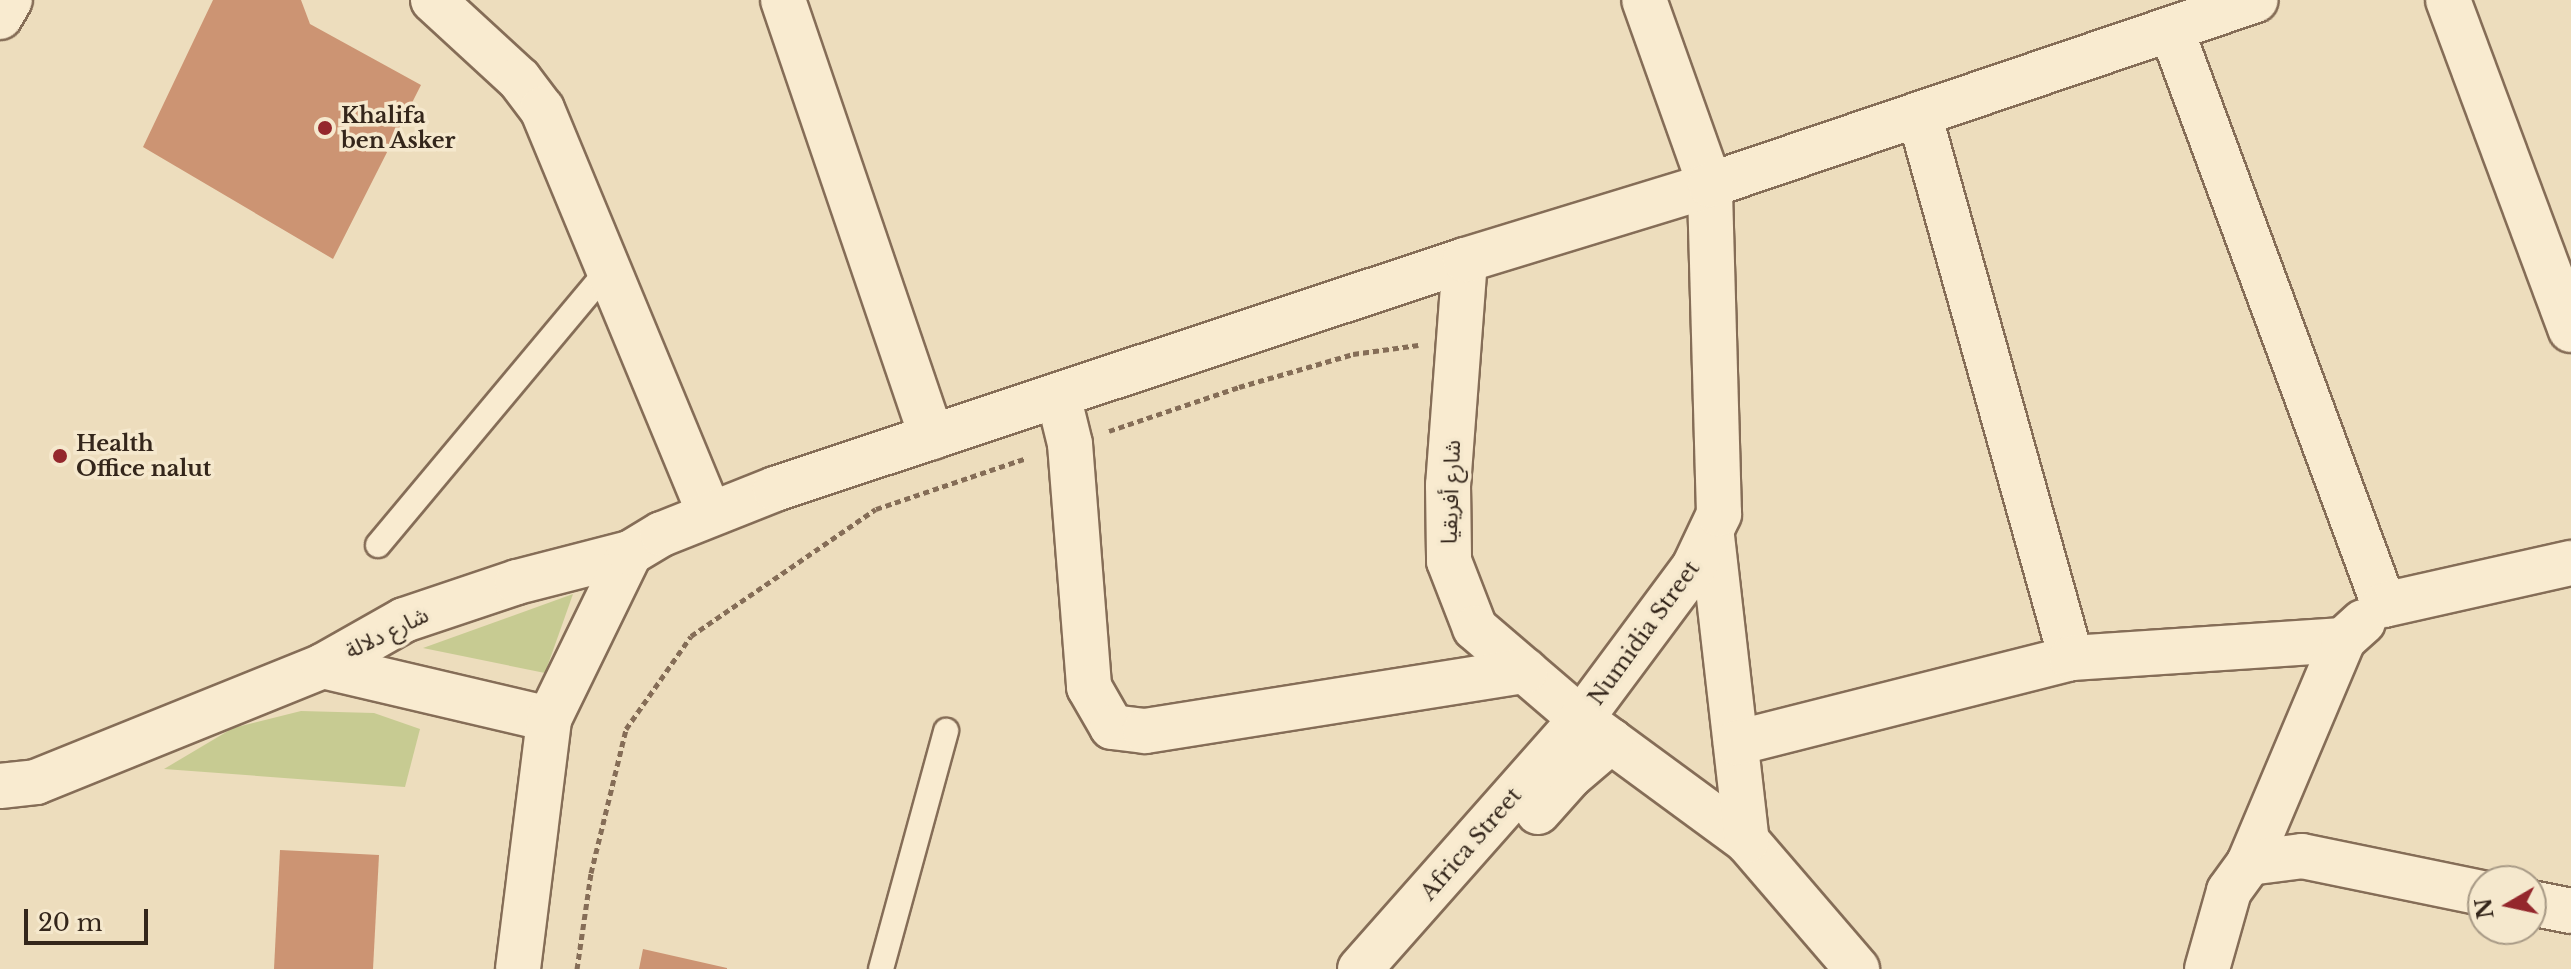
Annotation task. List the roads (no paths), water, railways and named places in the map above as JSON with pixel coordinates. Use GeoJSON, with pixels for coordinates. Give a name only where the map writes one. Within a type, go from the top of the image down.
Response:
{"type":"FeatureCollection","features":[{"type":"Feature","properties":{"kind":"street"},"geometry":{"type":"LineString","coordinates":[[0,17],[10,0]]}},
{"type":"Feature","properties":{"kind":"street"},"geometry":{"type":"LineString","coordinates":[[433,0],[519,79],[542,109],[709,513]]}},
{"type":"Feature","properties":{"kind":"street"},"geometry":{"type":"LineString","coordinates":[[783,0],[932,437]]}},
{"type":"Feature","properties":{"kind":"street","name":"Numidia Street"},"geometry":{"type":"LineString","coordinates":[[1644,0],[1710,185],[1719,514],[1712,536],[1596,730],[1747,841],[1857,969]]}},
{"type":"Feature","properties":{"kind":"street","name":"شارع دلالة"},"geometry":{"type":"LineString","coordinates":[[323,666],[404,620],[517,582],[630,553],[709,513],[1465,260],[1710,185],[2256,0]]}},
{"type":"Feature","properties":{"kind":"street"},"geometry":{"type":"LineString","coordinates":[[2448,0],[2571,330]]}},
{"type":"Feature","properties":{"kind":"street"},"geometry":{"type":"LineString","coordinates":[[2171,29],[2384,605]]}},
{"type":"Feature","properties":{"kind":"street"},"geometry":{"type":"LineString","coordinates":[[1919,114],[2071,658]]}},
{"type":"Feature","properties":{"kind":"street","name":"شارع أفريقيا"},"geometry":{"type":"LineString","coordinates":[[1465,260],[1448,485],[1449,561],[1475,628],[1596,730]]}},
{"type":"Feature","properties":{"kind":"street"},"geometry":{"type":"LineString","coordinates":[[1058,395],[1070,444],[1089,687],[1112,727],[1145,731],[1525,671]]}},
{"type":"Feature","properties":{"kind":"street","name":"Numidia Street"},"geometry":{"type":"LineString","coordinates":[[1712,536],[1747,841]]}},
{"type":"Feature","properties":{"kind":"street"},"geometry":{"type":"LineString","coordinates":[[518,969],[549,719],[630,553]]}},
{"type":"Feature","properties":{"kind":"street"},"geometry":{"type":"LineString","coordinates":[[2207,969],[2229,891],[2249,863],[2343,640],[2384,605],[2571,563]]}},
{"type":"Feature","properties":{"kind":"street"},"geometry":{"type":"LineString","coordinates":[[1736,743],[2071,658],[2343,640]]}},
{"type":"Feature","properties":{"kind":"street"},"geometry":{"type":"LineString","coordinates":[[0,817],[18,784],[323,666]]}},
{"type":"Feature","properties":{"kind":"street","name":"شارع دلالة"},"geometry":{"type":"LineString","coordinates":[[323,666],[549,719]]}},
{"type":"Feature","properties":{"kind":"street"},"geometry":{"type":"LineString","coordinates":[[1398,969],[1570,776],[1596,730]]}},
{"type":"Feature","properties":{"kind":"street","name":"Africa Street"},"geometry":{"type":"LineString","coordinates":[[1360,969],[1596,730]]}},
{"type":"Feature","properties":{"kind":"street"},"geometry":{"type":"LineString","coordinates":[[2249,863],[2302,856],[2467,890]]}},
{"type":"Feature","properties":{"kind":"street"},"geometry":{"type":"LineString","coordinates":[[2547,906],[2571,911]]}},
{"type":"Feature","properties":{"kind":"lane"},"geometry":{"type":"LineString","coordinates":[[378,545],[608,270]]}},
{"type":"Feature","properties":{"kind":"lane"},"geometry":{"type":"LineString","coordinates":[[881,969],[946,731]]}},
{"type":"Feature","properties":{"kind":"place","name":"Khalifa ben Asker"},"geometry":{"type":"Point","coordinates":[325,128]}},
{"type":"Feature","properties":{"kind":"place","name":"Health Office nalut"},"geometry":{"type":"Point","coordinates":[60,456]}}]}
